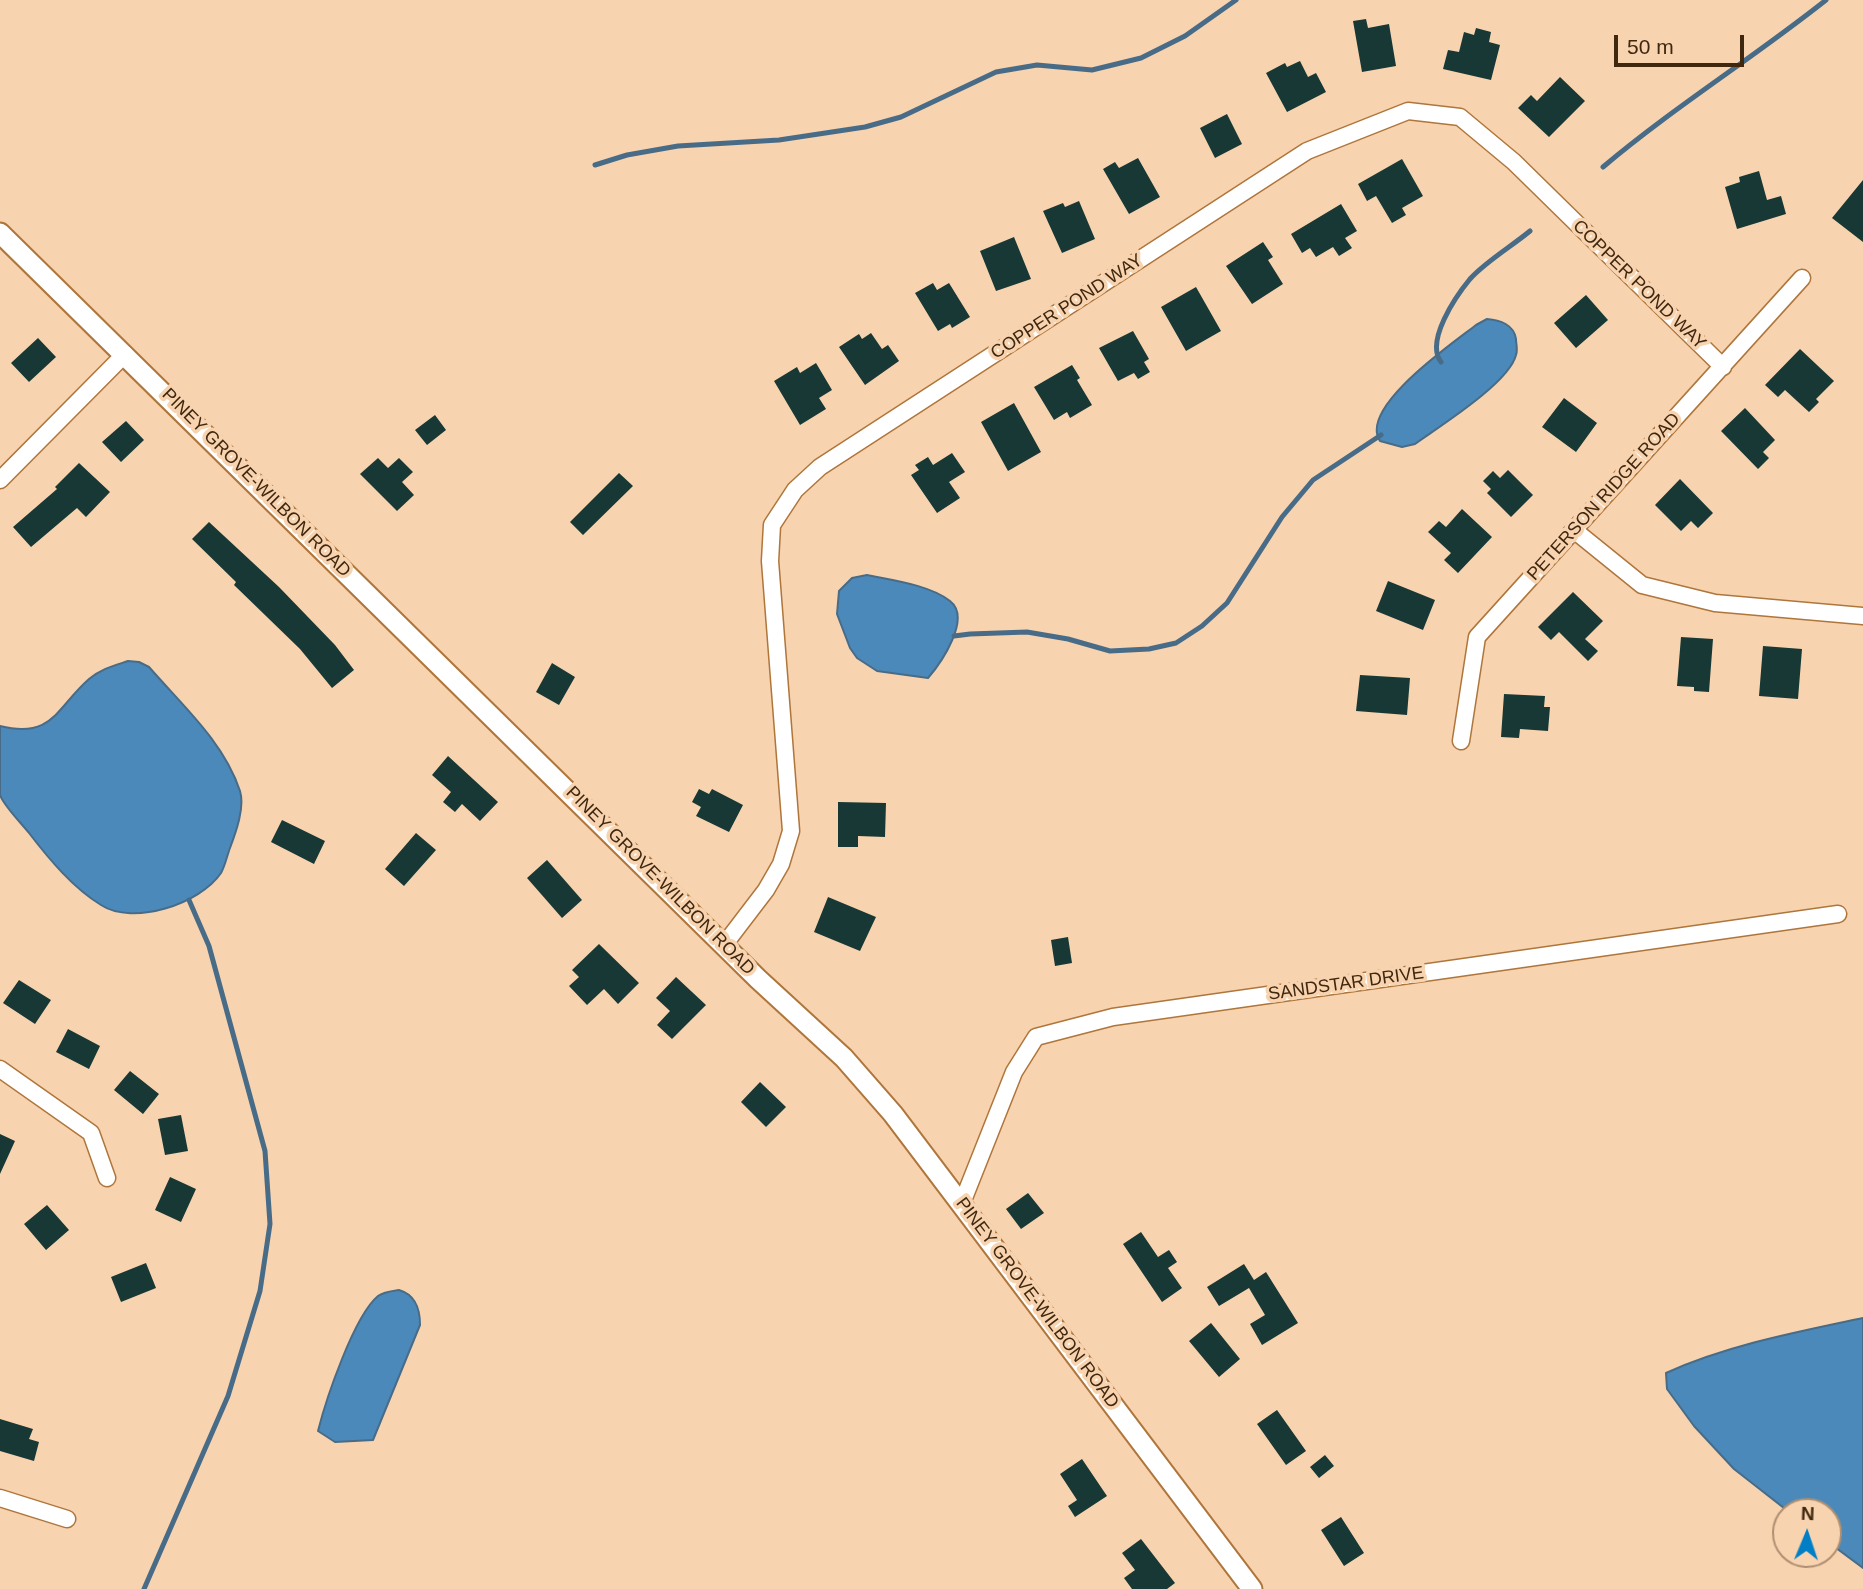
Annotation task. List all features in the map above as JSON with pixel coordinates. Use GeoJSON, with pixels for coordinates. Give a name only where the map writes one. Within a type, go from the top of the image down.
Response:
{"type":"FeatureCollection","features":[{"type":"Feature","properties":{"kind":"street","name":"COPPER POND WAY"},"geometry":{"type":"LineString","coordinates":[[724,944],[766,890],[782,864],[791,831],[770,561],[772,525],[794,490],[820,467],[1307,151],[1408,111],[1460,117],[1514,162],[1723,367]]}},
{"type":"Feature","properties":{"kind":"street","name":"PINEY GROVE-WILBON ROAD"},"geometry":{"type":"LineString","coordinates":[[0,233],[724,944],[844,1058],[962,1203],[1252,1589]]}},
{"type":"Feature","properties":{"kind":"street","name":"PETERSON RIDGE ROAD"},"geometry":{"type":"LineString","coordinates":[[1461,741],[1477,637],[1801,278]]}},
{"type":"Feature","properties":{"kind":"street"},"geometry":{"type":"LineString","coordinates":[[0,480],[125,354]]}},
{"type":"Feature","properties":{"kind":"street"},"geometry":{"type":"LineString","coordinates":[[1574,530],[1642,585],[1715,603],[1863,616]]}},
{"type":"Feature","properties":{"kind":"street","name":"SANDSTAR DRIVE"},"geometry":{"type":"LineString","coordinates":[[962,1203],[1014,1072],[1036,1037],[1113,1017],[1838,914]]}},
{"type":"Feature","properties":{"kind":"street"},"geometry":{"type":"LineString","coordinates":[[0,1069],[91,1133],[107,1178]]}},
{"type":"Feature","properties":{"kind":"street"},"geometry":{"type":"LineString","coordinates":[[0,1498],[67,1519]]}},
{"type":"Feature","properties":{"kind":"water"},"geometry":{"type":"Polygon","coordinates":[[[1487,319],[1506,324],[1515,334],[1516,355],[1501,378],[1488,391],[1415,444],[1402,447],[1380,441],[1377,427],[1382,411],[1395,395],[1430,361],[1487,319]]]}},
{"type":"Feature","properties":{"kind":"water"},"geometry":{"type":"Polygon","coordinates":[[[867,575],[932,591],[950,601],[956,609],[958,618],[952,640],[928,678],[877,671],[857,658],[850,648],[837,614],[839,591],[852,578],[867,575]]]}},
{"type":"Feature","properties":{"kind":"water"},"geometry":{"type":"Polygon","coordinates":[[[128,661],[149,667],[201,725],[224,756],[241,797],[241,812],[224,867],[211,884],[182,902],[147,912],[130,913],[114,911],[101,905],[71,882],[13,815],[0,795],[0,726],[18,729],[43,724],[94,676],[128,661]]]}},
{"type":"Feature","properties":{"kind":"water"},"geometry":{"type":"Polygon","coordinates":[[[399,1290],[409,1295],[416,1303],[420,1325],[373,1440],[335,1442],[318,1431],[342,1359],[369,1306],[378,1296],[399,1290]]]}},
{"type":"Feature","properties":{"kind":"water"},"geometry":{"type":"Polygon","coordinates":[[[1863,1318],[1863,1568],[1842,1552],[1842,1498],[1772,1499],[1734,1469],[1694,1426],[1667,1389],[1666,1373],[1738,1347],[1863,1318]]]}},
{"type":"Feature","properties":{"kind":"building"},"geometry":{"type":"Polygon","coordinates":[[[1366,19],[1368,28],[1389,24],[1396,66],[1362,72],[1353,21],[1366,19]]]}},
{"type":"Feature","properties":{"kind":"building"},"geometry":{"type":"Polygon","coordinates":[[[1476,28],[1491,32],[1489,42],[1500,45],[1491,80],[1443,69],[1448,50],[1459,52],[1464,32],[1474,35],[1476,28]]]}},
{"type":"Feature","properties":{"kind":"building"},"geometry":{"type":"Polygon","coordinates":[[[1300,61],[1308,77],[1316,73],[1326,92],[1287,112],[1266,73],[1285,63],[1287,67],[1300,61]]]}},
{"type":"Feature","properties":{"kind":"building"},"geometry":{"type":"Polygon","coordinates":[[[1560,77],[1585,101],[1549,137],[1518,108],[1531,95],[1537,101],[1560,77]]]}},
{"type":"Feature","properties":{"kind":"building"},"geometry":{"type":"Polygon","coordinates":[[[1227,114],[1242,144],[1215,158],[1200,128],[1227,114]]]}},
{"type":"Feature","properties":{"kind":"building"},"geometry":{"type":"Polygon","coordinates":[[[1138,158],[1160,197],[1129,214],[1103,169],[1115,162],[1119,168],[1138,158]]]}},
{"type":"Feature","properties":{"kind":"building"},"geometry":{"type":"Polygon","coordinates":[[[1402,159],[1423,196],[1402,208],[1406,215],[1392,223],[1376,196],[1367,201],[1358,184],[1402,159]]]}},
{"type":"Feature","properties":{"kind":"building"},"geometry":{"type":"Polygon","coordinates":[[[1759,171],[1767,200],[1781,196],[1786,214],[1737,229],[1725,187],[1740,182],[1739,177],[1759,171]]]}},
{"type":"Feature","properties":{"kind":"building"},"geometry":{"type":"Polygon","coordinates":[[[1863,180],[1863,242],[1832,218],[1863,180]]]}},
{"type":"Feature","properties":{"kind":"building"},"geometry":{"type":"Polygon","coordinates":[[[1079,201],[1095,239],[1062,253],[1043,211],[1063,203],[1065,207],[1079,201]]]}},
{"type":"Feature","properties":{"kind":"building"},"geometry":{"type":"Polygon","coordinates":[[[1341,204],[1357,231],[1345,238],[1352,248],[1339,256],[1333,247],[1316,257],[1310,248],[1302,253],[1291,234],[1341,204]]]}},
{"type":"Feature","properties":{"kind":"building"},"geometry":{"type":"Polygon","coordinates":[[[1014,237],[1031,279],[996,291],[980,251],[1014,237]]]}},
{"type":"Feature","properties":{"kind":"building"},"geometry":{"type":"Polygon","coordinates":[[[1263,242],[1273,257],[1268,260],[1283,284],[1252,304],[1226,266],[1263,242]]]}},
{"type":"Feature","properties":{"kind":"building"},"geometry":{"type":"Polygon","coordinates":[[[933,283],[937,290],[949,283],[970,317],[952,328],[950,324],[938,331],[915,293],[933,283]]]}},
{"type":"Feature","properties":{"kind":"building"},"geometry":{"type":"Polygon","coordinates":[[[1196,287],[1221,331],[1186,351],[1161,307],[1196,287]]]}},
{"type":"Feature","properties":{"kind":"building"},"geometry":{"type":"Polygon","coordinates":[[[1586,295],[1608,320],[1576,348],[1554,323],[1586,295]]]}},
{"type":"Feature","properties":{"kind":"building"},"geometry":{"type":"Polygon","coordinates":[[[1133,331],[1149,359],[1144,362],[1150,372],[1138,379],[1134,373],[1118,381],[1099,348],[1133,331]]]}},
{"type":"Feature","properties":{"kind":"building"},"geometry":{"type":"Polygon","coordinates":[[[871,333],[882,349],[888,345],[899,361],[865,385],[839,347],[859,334],[862,339],[871,333]]]}},
{"type":"Feature","properties":{"kind":"building"},"geometry":{"type":"Polygon","coordinates":[[[38,338],[56,357],[29,382],[11,363],[38,338]]]}},
{"type":"Feature","properties":{"kind":"building"},"geometry":{"type":"Polygon","coordinates":[[[1800,349],[1834,381],[1816,399],[1819,402],[1809,412],[1785,390],[1778,397],[1765,385],[1800,349]]]}},
{"type":"Feature","properties":{"kind":"building"},"geometry":{"type":"Polygon","coordinates":[[[816,363],[832,390],[819,398],[826,409],[800,425],[774,381],[797,367],[800,373],[816,363]]]}},
{"type":"Feature","properties":{"kind":"building"},"geometry":{"type":"Polygon","coordinates":[[[1072,365],[1080,378],[1077,380],[1092,405],[1070,418],[1067,412],[1054,420],[1034,387],[1072,365]]]}},
{"type":"Feature","properties":{"kind":"building"},"geometry":{"type":"Polygon","coordinates":[[[1564,398],[1597,423],[1576,452],[1542,427],[1564,398]]]}},
{"type":"Feature","properties":{"kind":"building"},"geometry":{"type":"Polygon","coordinates":[[[1014,403],[1041,452],[1008,471],[981,422],[1014,403]]]}},
{"type":"Feature","properties":{"kind":"building"},"geometry":{"type":"Polygon","coordinates":[[[1745,408],[1775,440],[1763,452],[1769,458],[1758,469],[1721,431],[1745,408]]]}},
{"type":"Feature","properties":{"kind":"building"},"geometry":{"type":"Polygon","coordinates":[[[435,415],[446,430],[427,445],[415,430],[435,415]]]}},
{"type":"Feature","properties":{"kind":"building"},"geometry":{"type":"Polygon","coordinates":[[[126,421],[144,440],[121,462],[102,442],[126,421]]]}},
{"type":"Feature","properties":{"kind":"building"},"geometry":{"type":"Polygon","coordinates":[[[952,453],[965,472],[949,482],[960,498],[937,513],[911,475],[919,470],[915,465],[928,457],[933,465],[952,453]]]}},
{"type":"Feature","properties":{"kind":"building"},"geometry":{"type":"Polygon","coordinates":[[[378,458],[388,468],[399,458],[413,472],[402,482],[414,495],[397,511],[360,474],[378,458]]]}},
{"type":"Feature","properties":{"kind":"building"},"geometry":{"type":"Polygon","coordinates":[[[79,463],[110,492],[86,517],[77,508],[31,547],[13,527],[57,489],[55,487],[79,463]]]}},
{"type":"Feature","properties":{"kind":"building"},"geometry":{"type":"Polygon","coordinates":[[[1508,470],[1533,495],[1511,517],[1487,493],[1491,489],[1483,481],[1493,471],[1500,478],[1508,470]]]}},
{"type":"Feature","properties":{"kind":"building"},"geometry":{"type":"Polygon","coordinates":[[[619,473],[633,486],[583,535],[570,522],[619,473]]]}},
{"type":"Feature","properties":{"kind":"building"},"geometry":{"type":"Polygon","coordinates":[[[1680,479],[1713,513],[1698,528],[1691,521],[1681,531],[1655,505],[1680,479]]]}},
{"type":"Feature","properties":{"kind":"building"},"geometry":{"type":"Polygon","coordinates":[[[1462,509],[1492,537],[1458,573],[1444,560],[1451,553],[1428,532],[1439,521],[1446,527],[1462,509]]]}},
{"type":"Feature","properties":{"kind":"building"},"geometry":{"type":"Polygon","coordinates":[[[209,522],[279,587],[335,645],[354,670],[332,688],[300,649],[234,585],[236,582],[192,539],[209,522]]]}},
{"type":"Feature","properties":{"kind":"building"},"geometry":{"type":"Polygon","coordinates":[[[1388,581],[1435,600],[1423,630],[1376,611],[1388,581]]]}},
{"type":"Feature","properties":{"kind":"building"},"geometry":{"type":"Polygon","coordinates":[[[1573,592],[1603,621],[1585,639],[1598,651],[1588,661],[1559,632],[1551,640],[1538,627],[1573,592]]]}},
{"type":"Feature","properties":{"kind":"building"},"geometry":{"type":"Polygon","coordinates":[[[1681,637],[1713,639],[1709,692],[1694,691],[1694,687],[1677,686],[1681,637]]]}},
{"type":"Feature","properties":{"kind":"building"},"geometry":{"type":"Polygon","coordinates":[[[1763,646],[1802,649],[1798,699],[1759,696],[1763,646]]]}},
{"type":"Feature","properties":{"kind":"building"},"geometry":{"type":"Polygon","coordinates":[[[552,663],[575,677],[559,705],[536,692],[552,663]]]}},
{"type":"Feature","properties":{"kind":"building"},"geometry":{"type":"Polygon","coordinates":[[[1360,675],[1410,678],[1407,715],[1356,711],[1360,675]]]}},
{"type":"Feature","properties":{"kind":"building"},"geometry":{"type":"Polygon","coordinates":[[[1504,694],[1545,696],[1544,707],[1550,707],[1548,731],[1520,729],[1519,738],[1501,737],[1504,694]]]}},
{"type":"Feature","properties":{"kind":"building"},"geometry":{"type":"Polygon","coordinates":[[[448,756],[498,802],[480,821],[462,804],[455,812],[443,802],[451,792],[432,775],[448,756]]]}},
{"type":"Feature","properties":{"kind":"building"},"geometry":{"type":"Polygon","coordinates":[[[699,789],[709,794],[712,789],[743,805],[729,832],[696,816],[701,807],[692,802],[699,789]]]}},
{"type":"Feature","properties":{"kind":"building"},"geometry":{"type":"Polygon","coordinates":[[[838,802],[886,803],[885,837],[858,836],[858,847],[838,847],[838,802]]]}},
{"type":"Feature","properties":{"kind":"building"},"geometry":{"type":"Polygon","coordinates":[[[282,820],[325,841],[314,864],[271,842],[282,820]]]}},
{"type":"Feature","properties":{"kind":"building"},"geometry":{"type":"Polygon","coordinates":[[[416,833],[436,850],[404,886],[385,869],[416,833]]]}},
{"type":"Feature","properties":{"kind":"building"},"geometry":{"type":"Polygon","coordinates":[[[547,860],[582,900],[562,918],[527,878],[547,860]]]}},
{"type":"Feature","properties":{"kind":"building"},"geometry":{"type":"Polygon","coordinates":[[[828,897],[876,917],[860,951],[814,932],[828,897]]]}},
{"type":"Feature","properties":{"kind":"building"},"geometry":{"type":"Polygon","coordinates":[[[1068,937],[1072,963],[1055,966],[1051,940],[1068,937]]]}},
{"type":"Feature","properties":{"kind":"building"},"geometry":{"type":"Polygon","coordinates":[[[599,944],[639,983],[618,1004],[604,989],[587,1005],[569,986],[579,977],[572,970],[599,944]]]}},
{"type":"Feature","properties":{"kind":"building"},"geometry":{"type":"Polygon","coordinates":[[[676,977],[706,1005],[672,1039],[657,1025],[670,1011],[656,998],[676,977]]]}},
{"type":"Feature","properties":{"kind":"building"},"geometry":{"type":"Polygon","coordinates":[[[19,980],[51,1000],[35,1024],[3,1003],[19,980]]]}},
{"type":"Feature","properties":{"kind":"building"},"geometry":{"type":"Polygon","coordinates":[[[68,1029],[100,1046],[89,1069],[56,1052],[68,1029]]]}},
{"type":"Feature","properties":{"kind":"building"},"geometry":{"type":"Polygon","coordinates":[[[130,1071],[159,1094],[143,1114],[114,1090],[130,1071]]]}},
{"type":"Feature","properties":{"kind":"building"},"geometry":{"type":"Polygon","coordinates":[[[760,1082],[786,1107],[766,1127],[741,1102],[760,1082]]]}},
{"type":"Feature","properties":{"kind":"building"},"geometry":{"type":"Polygon","coordinates":[[[181,1115],[188,1151],[165,1155],[158,1119],[181,1115]]]}},
{"type":"Feature","properties":{"kind":"building"},"geometry":{"type":"Polygon","coordinates":[[[0,1134],[15,1141],[0,1174],[0,1134]]]}},
{"type":"Feature","properties":{"kind":"building"},"geometry":{"type":"Polygon","coordinates":[[[170,1177],[196,1189],[181,1222],[155,1210],[170,1177]]]}},
{"type":"Feature","properties":{"kind":"building"},"geometry":{"type":"Polygon","coordinates":[[[1028,1193],[1044,1213],[1021,1229],[1006,1209],[1028,1193]]]}},
{"type":"Feature","properties":{"kind":"building"},"geometry":{"type":"Polygon","coordinates":[[[47,1205],[69,1230],[46,1250],[24,1224],[47,1205]]]}},
{"type":"Feature","properties":{"kind":"building"},"geometry":{"type":"Polygon","coordinates":[[[1141,1232],[1158,1257],[1169,1250],[1177,1262],[1168,1268],[1182,1288],[1162,1302],[1123,1244],[1141,1232]]]}},
{"type":"Feature","properties":{"kind":"building"},"geometry":{"type":"Polygon","coordinates":[[[146,1263],[156,1288],[121,1302],[111,1277],[146,1263]]]}},
{"type":"Feature","properties":{"kind":"building"},"geometry":{"type":"Polygon","coordinates":[[[1244,1264],[1254,1280],[1266,1272],[1298,1323],[1262,1345],[1250,1324],[1265,1315],[1249,1288],[1219,1306],[1207,1287],[1244,1264]]]}},
{"type":"Feature","properties":{"kind":"building"},"geometry":{"type":"Polygon","coordinates":[[[1211,1323],[1240,1359],[1219,1377],[1189,1341],[1211,1323]]]}},
{"type":"Feature","properties":{"kind":"building"},"geometry":{"type":"Polygon","coordinates":[[[1277,1410],[1306,1451],[1286,1465],[1257,1424],[1277,1410]]]}},
{"type":"Feature","properties":{"kind":"building"},"geometry":{"type":"Polygon","coordinates":[[[0,1419],[33,1429],[29,1439],[39,1442],[34,1461],[0,1451],[0,1419]]]}},
{"type":"Feature","properties":{"kind":"building"},"geometry":{"type":"Polygon","coordinates":[[[1325,1455],[1334,1466],[1319,1478],[1310,1467],[1325,1455]]]}},
{"type":"Feature","properties":{"kind":"building"},"geometry":{"type":"Polygon","coordinates":[[[1082,1459],[1107,1496],[1075,1517],[1068,1506],[1077,1500],[1060,1474],[1082,1459]]]}},
{"type":"Feature","properties":{"kind":"building"},"geometry":{"type":"Polygon","coordinates":[[[1341,1517],[1364,1553],[1344,1566],[1321,1530],[1341,1517]]]}},
{"type":"Feature","properties":{"kind":"building"},"geometry":{"type":"Polygon","coordinates":[[[1141,1539],[1175,1583],[1167,1589],[1132,1589],[1124,1578],[1135,1570],[1122,1553],[1141,1539]]]}},
{"type":"Feature","properties":{"kind":"waterway"},"geometry":{"type":"LineString","coordinates":[[595,165],[627,155],[678,146],[779,140],[865,127],[901,117],[996,72],[1037,65],[1092,70],[1141,58],[1185,36],[1236,0]]}},
{"type":"Feature","properties":{"kind":"waterway"},"geometry":{"type":"LineString","coordinates":[[1603,167],[1826,0]]}},
{"type":"Feature","properties":{"kind":"waterway"},"geometry":{"type":"LineString","coordinates":[[1441,362],[1437,353],[1439,331],[1457,296],[1476,273],[1530,231]]}},
{"type":"Feature","properties":{"kind":"waterway"},"geometry":{"type":"LineString","coordinates":[[954,636],[1027,632],[1068,639],[1110,651],[1149,649],[1176,643],[1202,626],[1227,603],[1282,517],[1313,480],[1381,435]]}},
{"type":"Feature","properties":{"kind":"waterway"},"geometry":{"type":"LineString","coordinates":[[144,1589],[228,1396],[260,1291],[270,1224],[265,1151],[209,946],[189,900]]}}]}
